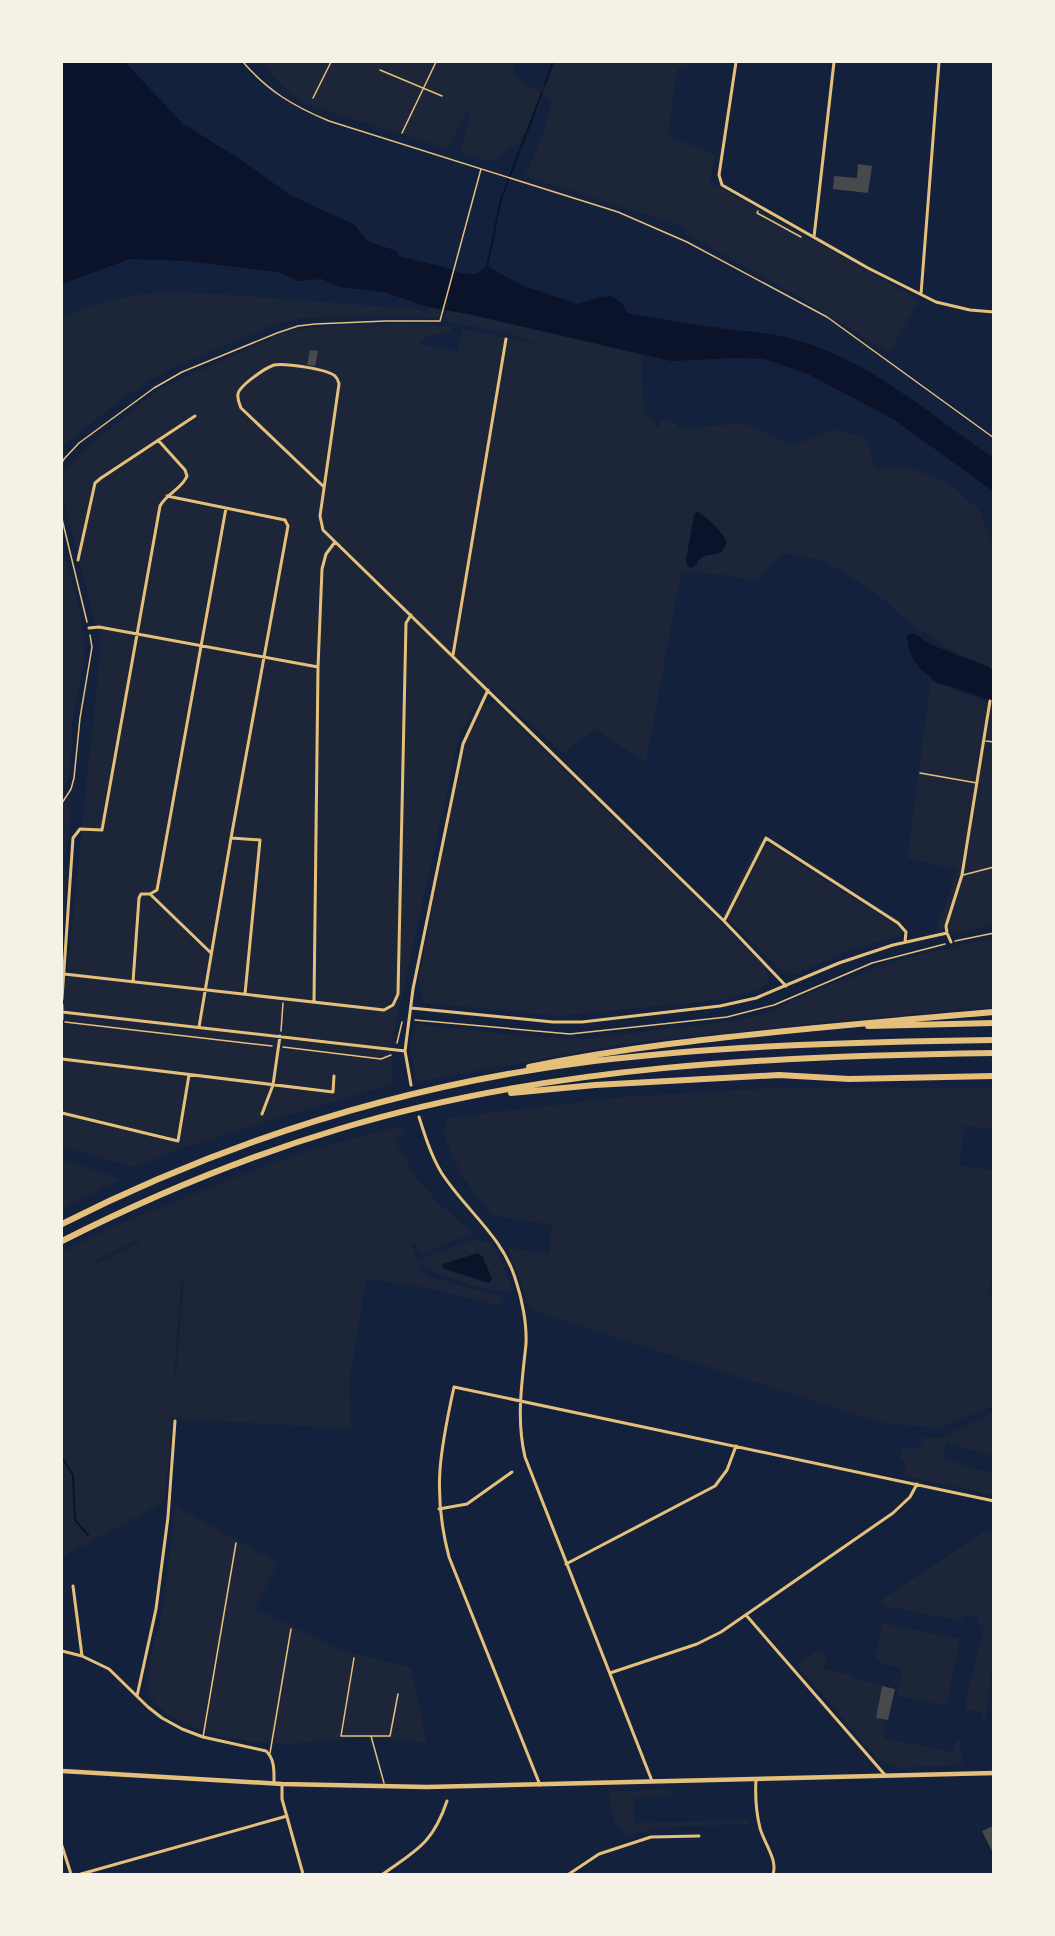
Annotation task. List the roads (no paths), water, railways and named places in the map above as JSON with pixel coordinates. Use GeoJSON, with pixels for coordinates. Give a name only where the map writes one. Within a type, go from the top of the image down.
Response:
{"type":"FeatureCollection","features":[{"type":"Feature","properties":{"kind":"highway"},"geometry":{"type":"LineString","coordinates":[[62,1224],[173,1171],[246,1144],[364,1106],[521,1068],[603,1053],[738,1035],[993,1012]]}},
{"type":"Feature","properties":{"kind":"highway"},"geometry":{"type":"LineString","coordinates":[[807,1029],[993,1023]]}},
{"type":"Feature","properties":{"kind":"highway"},"geometry":{"type":"LineString","coordinates":[[464,1083],[593,1061],[675,1052],[793,1044],[993,1040]]}},
{"type":"Feature","properties":{"kind":"highway"},"geometry":{"type":"LineString","coordinates":[[62,1241],[178,1186],[248,1158],[341,1128],[468,1097],[598,1076],[717,1064],[902,1054],[993,1053]]}},
{"type":"Feature","properties":{"kind":"highway"},"geometry":{"type":"LineString","coordinates":[[468,1097],[595,1085],[779,1075],[849,1079],[993,1076]]}},
{"type":"Feature","properties":{"kind":"street"},"geometry":{"type":"LineString","coordinates":[[736,62],[719,175],[719,180],[726,189],[936,302],[970,310],[993,312]]}},
{"type":"Feature","properties":{"kind":"street"},"geometry":{"type":"LineString","coordinates":[[814,237],[834,62]]}},
{"type":"Feature","properties":{"kind":"street"},"geometry":{"type":"LineString","coordinates":[[921,294],[939,62]]}},
{"type":"Feature","properties":{"kind":"street"},"geometry":{"type":"LineString","coordinates":[[453,655],[507,339]]}},
{"type":"Feature","properties":{"kind":"street"},"geometry":{"type":"LineString","coordinates":[[323,486],[241,408],[237,399],[241,387],[266,369],[276,365],[291,365],[328,372],[338,380],[320,516],[321,525],[335,542],[724,921],[786,986]]}},
{"type":"Feature","properties":{"kind":"street"},"geometry":{"type":"LineString","coordinates":[[78,560],[95,483],[195,416]]}},
{"type":"Feature","properties":{"kind":"street"},"geometry":{"type":"LineString","coordinates":[[62,999],[73,838],[80,829],[102,830],[160,506],[167,496],[184,483],[188,476],[158,440]]}},
{"type":"Feature","properties":{"kind":"street"},"geometry":{"type":"LineString","coordinates":[[167,496],[285,520],[288,526],[199,1027]]}},
{"type":"Feature","properties":{"kind":"street"},"geometry":{"type":"LineString","coordinates":[[133,982],[139,898],[141,894],[150,894],[157,890],[226,508]]}},
{"type":"Feature","properties":{"kind":"street"},"geometry":{"type":"LineString","coordinates":[[314,1002],[318,667],[322,569],[326,554],[335,542]]}},
{"type":"Feature","properties":{"kind":"street"},"geometry":{"type":"LineString","coordinates":[[64,974],[384,1010],[393,1005],[398,994],[406,623],[411,615]]}},
{"type":"Feature","properties":{"kind":"street"},"geometry":{"type":"LineString","coordinates":[[89,628],[99,627],[318,667]]}},
{"type":"Feature","properties":{"kind":"street"},"geometry":{"type":"LineString","coordinates":[[411,1085],[405,1051],[408,1019],[458,764],[471,723],[488,690]]}},
{"type":"Feature","properties":{"kind":"street"},"geometry":{"type":"LineString","coordinates":[[951,942],[946,933],[948,917],[962,875],[990,701]]}},
{"type":"Feature","properties":{"kind":"street"},"geometry":{"type":"LineString","coordinates":[[231,838],[260,840],[245,994]]}},
{"type":"Feature","properties":{"kind":"street"},"geometry":{"type":"LineString","coordinates":[[724,921],[766,838],[898,922],[906,932],[905,942]]}},
{"type":"Feature","properties":{"kind":"street"},"geometry":{"type":"LineString","coordinates":[[150,894],[211,953]]}},
{"type":"Feature","properties":{"kind":"street"},"geometry":{"type":"LineString","coordinates":[[411,1008],[553,1022],[582,1022],[720,1006],[756,998],[839,963],[905,942],[946,933]]}},
{"type":"Feature","properties":{"kind":"street"},"geometry":{"type":"LineString","coordinates":[[62,1005],[62,1020]]}},
{"type":"Feature","properties":{"kind":"street"},"geometry":{"type":"LineString","coordinates":[[63,1012],[405,1051]]}},
{"type":"Feature","properties":{"kind":"street"},"geometry":{"type":"LineString","coordinates":[[262,1114],[273,1085],[280,1036]]}},
{"type":"Feature","properties":{"kind":"street"},"geometry":{"type":"LineString","coordinates":[[62,1059],[333,1092],[334,1076]]}},
{"type":"Feature","properties":{"kind":"street"},"geometry":{"type":"LineString","coordinates":[[62,1113],[178,1141],[189,1075]]}},
{"type":"Feature","properties":{"kind":"street"},"geometry":{"type":"LineString","coordinates":[[419,1117],[429,1148],[441,1173],[498,1243],[517,1282],[526,1342],[519,1400],[520,1435],[525,1457],[652,1781]]}},
{"type":"Feature","properties":{"kind":"street"},"geometry":{"type":"LineString","coordinates":[[540,1785],[448,1557],[439,1509],[438,1481],[441,1448],[454,1387],[993,1501]]}},
{"type":"Feature","properties":{"kind":"street"},"geometry":{"type":"LineString","coordinates":[[136,1696],[156,1609],[169,1507],[175,1421]]}},
{"type":"Feature","properties":{"kind":"street"},"geometry":{"type":"LineString","coordinates":[[566,1564],[715,1486],[727,1470],[736,1446]]}},
{"type":"Feature","properties":{"kind":"street"},"geometry":{"type":"LineString","coordinates":[[439,1509],[467,1504],[512,1472]]}},
{"type":"Feature","properties":{"kind":"street"},"geometry":{"type":"LineString","coordinates":[[610,1673],[709,1638],[893,1513],[910,1497],[917,1484]]}},
{"type":"Feature","properties":{"kind":"street"},"geometry":{"type":"LineString","coordinates":[[73,1586],[82,1656]]}},
{"type":"Feature","properties":{"kind":"street"},"geometry":{"type":"LineString","coordinates":[[746,1615],[885,1775]]}},
{"type":"Feature","properties":{"kind":"street"},"geometry":{"type":"LineString","coordinates":[[62,1652],[82,1656],[109,1669],[162,1718],[203,1737],[261,1749],[270,1754],[274,1767],[274,1784]]}},
{"type":"Feature","properties":{"kind":"street"},"geometry":{"type":"LineString","coordinates":[[62,1771],[274,1784],[386,1787],[993,1773]]}},
{"type":"Feature","properties":{"kind":"street"},"geometry":{"type":"LineString","coordinates":[[756,1778],[758,1816],[764,1842],[775,1865],[773,1875]]}},
{"type":"Feature","properties":{"kind":"street"},"geometry":{"type":"LineString","coordinates":[[282,1784],[282,1799],[303,1875]]}},
{"type":"Feature","properties":{"kind":"street"},"geometry":{"type":"LineString","coordinates":[[383,1875],[429,1839],[447,1801]]}},
{"type":"Feature","properties":{"kind":"street"},"geometry":{"type":"LineString","coordinates":[[81,1875],[287,1816]]}},
{"type":"Feature","properties":{"kind":"street"},"geometry":{"type":"LineString","coordinates":[[569,1875],[599,1854],[651,1837],[699,1836]]}},
{"type":"Feature","properties":{"kind":"street"},"geometry":{"type":"LineString","coordinates":[[62,1846],[71,1875]]}},
{"type":"Feature","properties":{"kind":"lane"},"geometry":{"type":"LineString","coordinates":[[313,98],[331,62]]}},
{"type":"Feature","properties":{"kind":"lane"},"geometry":{"type":"LineString","coordinates":[[402,133],[436,62]]}},
{"type":"Feature","properties":{"kind":"lane"},"geometry":{"type":"LineString","coordinates":[[380,70],[442,96]]}},
{"type":"Feature","properties":{"kind":"lane"},"geometry":{"type":"LineString","coordinates":[[985,741],[993,742]]}},
{"type":"Feature","properties":{"kind":"lane"},"geometry":{"type":"LineString","coordinates":[[920,772],[978,783]]}},
{"type":"Feature","properties":{"kind":"lane"},"geometry":{"type":"LineString","coordinates":[[962,875],[993,867]]}},
{"type":"Feature","properties":{"kind":"lane"},"geometry":{"type":"LineString","coordinates":[[203,1737],[236,1543]]}},
{"type":"Feature","properties":{"kind":"lane"},"geometry":{"type":"LineString","coordinates":[[270,1754],[291,1629]]}},
{"type":"Feature","properties":{"kind":"lane"},"geometry":{"type":"LineString","coordinates":[[354,1658],[340,1736],[390,1736],[398,1694]]}},
{"type":"Feature","properties":{"kind":"lane"},"geometry":{"type":"LineString","coordinates":[[371,1736],[386,1787]]}},
{"type":"Feature","properties":{"kind":"waterway"},"geometry":{"type":"LineString","coordinates":[[545,84],[553,62]]}},
{"type":"Feature","properties":{"kind":"waterway"},"geometry":{"type":"LineString","coordinates":[[487,267],[501,199],[542,93]]}},
{"type":"Feature","properties":{"kind":"waterway"},"geometry":{"type":"LineString","coordinates":[[62,1458],[73,1475],[75,1520],[88,1535]]}}]}
